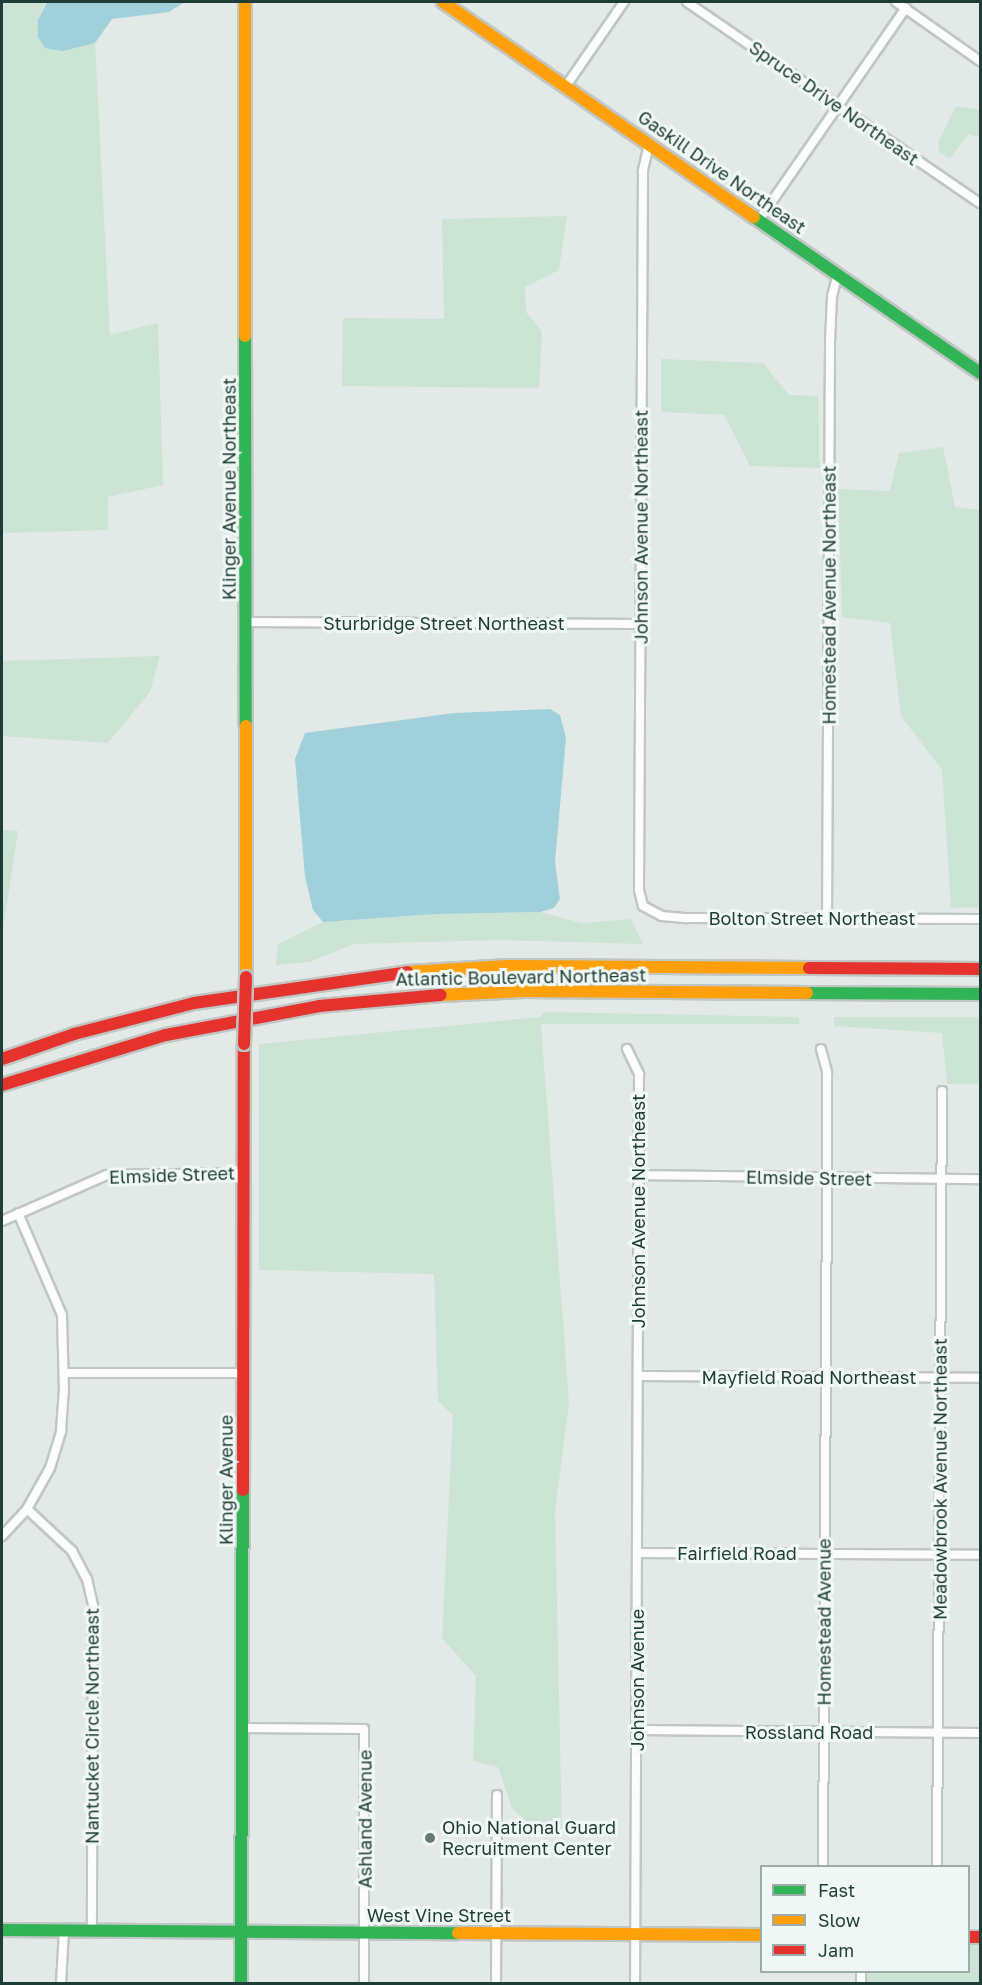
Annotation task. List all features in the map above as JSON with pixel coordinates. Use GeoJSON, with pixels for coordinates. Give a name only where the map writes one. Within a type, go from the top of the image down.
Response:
{"type":"FeatureCollection","features":[{"type":"Feature","properties":{"kind":"main road","name":"Klinger Avenue Northeast"},"geometry":{"type":"LineString","coordinates":[[245,2],[246,977]]}},
{"type":"Feature","properties":{"kind":"main road","name":"Gaskill Drive Northeast"},"geometry":{"type":"LineString","coordinates":[[443,2],[981,373]]}},
{"type":"Feature","properties":{"kind":"main road","name":"Atlantic Boulevard Northeast"},"geometry":{"type":"LineString","coordinates":[[2,1059],[85,1031],[194,1002],[389,973],[509,966],[981,969]]}},
{"type":"Feature","properties":{"kind":"main road","name":"Klinger Avenue"},"geometry":{"type":"LineString","coordinates":[[241,1983],[246,977]]}},
{"type":"Feature","properties":{"kind":"main road","name":"Atlantic Boulevard Northeast"},"geometry":{"type":"LineString","coordinates":[[2,1085],[166,1035],[319,1006],[399,997],[524,991],[981,994]]}},
{"type":"Feature","properties":{"kind":"main road","name":"West Vine Street"},"geometry":{"type":"LineString","coordinates":[[2,1930],[760,1935]]}},
{"type":"Feature","properties":{"kind":"street"},"geometry":{"type":"LineString","coordinates":[[566,86],[624,2]]}},
{"type":"Feature","properties":{"kind":"street","name":"Spruce Drive Northeast"},"geometry":{"type":"LineString","coordinates":[[687,2],[981,203]]}},
{"type":"Feature","properties":{"kind":"street"},"geometry":{"type":"LineString","coordinates":[[896,2],[981,61]]}},
{"type":"Feature","properties":{"kind":"street"},"geometry":{"type":"LineString","coordinates":[[759,220],[906,8]]}},
{"type":"Feature","properties":{"kind":"street","name":"Johnson Avenue Northeast"},"geometry":{"type":"LineString","coordinates":[[645,909],[639,890],[643,171],[649,144]]}},
{"type":"Feature","properties":{"kind":"street","name":"Homestead Avenue Northeast"},"geometry":{"type":"LineString","coordinates":[[826,918],[830,342],[832,296],[838,274]]}},
{"type":"Feature","properties":{"kind":"street","name":"Sturbridge Street Northeast"},"geometry":{"type":"LineString","coordinates":[[247,622],[641,624]]}},
{"type":"Feature","properties":{"kind":"street","name":"Bolton Street Northeast"},"geometry":{"type":"LineString","coordinates":[[645,909],[668,917],[981,919]]}},
{"type":"Feature","properties":{"kind":"street","name":"Johnson Avenue Northeast"},"geometry":{"type":"LineString","coordinates":[[627,1048],[639,1074],[638,1376]]}},
{"type":"Feature","properties":{"kind":"street"},"geometry":{"type":"LineString","coordinates":[[820,1049],[827,1072],[825,1377]]}},
{"type":"Feature","properties":{"kind":"street","name":"Meadowbrook Avenue Northeast"},"geometry":{"type":"LineString","coordinates":[[937,1865],[942,1091]]}},
{"type":"Feature","properties":{"kind":"street","name":"Elmside Street"},"geometry":{"type":"LineString","coordinates":[[2,1221],[107,1175],[244,1173]]}},
{"type":"Feature","properties":{"kind":"street","name":"Elmside Street"},"geometry":{"type":"LineString","coordinates":[[638,1175],[981,1179]]}},
{"type":"Feature","properties":{"kind":"street"},"geometry":{"type":"LineString","coordinates":[[2,1536],[27,1509],[45,1480],[59,1443],[65,1372],[58,1302],[18,1213]]}},
{"type":"Feature","properties":{"kind":"street"},"geometry":{"type":"LineString","coordinates":[[65,1372],[244,1373]]}},
{"type":"Feature","properties":{"kind":"street","name":"Mayfield Road Northeast"},"geometry":{"type":"LineString","coordinates":[[638,1376],[981,1378]]}},
{"type":"Feature","properties":{"kind":"street","name":"Johnson Avenue"},"geometry":{"type":"LineString","coordinates":[[635,1983],[638,1376]]}},
{"type":"Feature","properties":{"kind":"street","name":"Homestead Avenue"},"geometry":{"type":"LineString","coordinates":[[823,1865],[825,1377]]}},
{"type":"Feature","properties":{"kind":"street","name":"Nantucket Circle Northeast"},"geometry":{"type":"LineString","coordinates":[[27,1509],[72,1551],[87,1579],[93,1606],[92,1930]]}},
{"type":"Feature","properties":{"kind":"street","name":"Fairfield Road"},"geometry":{"type":"LineString","coordinates":[[638,1552],[981,1555]]}},
{"type":"Feature","properties":{"kind":"street","name":"Ashland Avenue"},"geometry":{"type":"LineString","coordinates":[[242,1728],[363,1727],[364,1983]]}},
{"type":"Feature","properties":{"kind":"street","name":"Rossland Road"},"geometry":{"type":"LineString","coordinates":[[637,1730],[981,1732]]}},
{"type":"Feature","properties":{"kind":"street"},"geometry":{"type":"LineString","coordinates":[[496,1983],[497,1795]]}},
{"type":"Feature","properties":{"kind":"street"},"geometry":{"type":"LineString","coordinates":[[61,1983],[64,1930]]}},
{"type":"Feature","properties":{"kind":"green space"},"geometry":{"type":"Polygon","coordinates":[[[2,2],[45,2],[38,20],[38,37],[63,51],[95,43],[110,335],[158,323],[163,485],[108,497],[108,530],[2,533],[2,2]]]}},
{"type":"Feature","properties":{"kind":"green space"},"geometry":{"type":"Polygon","coordinates":[[[956,106],[980,110],[980,137],[968,134],[950,159],[940,153],[938,143],[956,106]]]}},
{"type":"Feature","properties":{"kind":"green space"},"geometry":{"type":"Polygon","coordinates":[[[567,216],[559,270],[525,287],[526,312],[542,332],[539,388],[342,386],[343,318],[444,319],[442,219],[567,216]]]}},
{"type":"Feature","properties":{"kind":"green space"},"geometry":{"type":"Polygon","coordinates":[[[661,359],[763,363],[789,395],[818,396],[820,468],[750,466],[724,415],[661,412],[661,359]]]}},
{"type":"Feature","properties":{"kind":"green space"},"geometry":{"type":"Polygon","coordinates":[[[943,447],[955,507],[980,510],[980,907],[951,908],[942,770],[901,716],[890,623],[842,617],[838,489],[890,491],[899,453],[943,447]]]}},
{"type":"Feature","properties":{"kind":"green space"},"geometry":{"type":"Polygon","coordinates":[[[160,656],[150,692],[108,743],[2,736],[2,661],[160,656]]]}},
{"type":"Feature","properties":{"kind":"green space"},"geometry":{"type":"Polygon","coordinates":[[[2,830],[18,831],[2,936],[2,830]]]}},
{"type":"Feature","properties":{"kind":"green space"},"geometry":{"type":"Polygon","coordinates":[[[540,912],[582,923],[631,919],[643,944],[500,940],[354,944],[309,962],[276,965],[278,944],[323,922],[436,914],[540,912]]]}},
{"type":"Feature","properties":{"kind":"green space"},"geometry":{"type":"Polygon","coordinates":[[[545,1012],[798,1017],[800,1024],[541,1024],[569,1403],[555,1511],[562,1833],[535,1830],[512,1808],[498,1767],[473,1761],[476,1676],[442,1638],[453,1415],[438,1401],[434,1274],[259,1270],[259,1044],[540,1017],[545,1012]]]}},
{"type":"Feature","properties":{"kind":"green space"},"geometry":{"type":"Polygon","coordinates":[[[834,1017],[980,1017],[980,1084],[947,1084],[942,1033],[834,1026],[834,1017]]]}},
{"type":"Feature","properties":{"kind":"green space"},"geometry":{"type":"Polygon","coordinates":[[[970,1942],[980,1942],[980,1983],[866,1983],[864,1973],[970,1973],[970,1942]]]}},
{"type":"Feature","properties":{"kind":"water"},"geometry":{"type":"Polygon","coordinates":[[[47,2],[185,2],[169,12],[112,19],[95,43],[63,51],[45,48],[38,37],[38,20],[47,2]]]}},
{"type":"Feature","properties":{"kind":"water"},"geometry":{"type":"Polygon","coordinates":[[[550,709],[560,715],[566,738],[555,862],[560,899],[554,908],[540,912],[436,914],[323,922],[313,910],[305,877],[295,759],[305,733],[454,713],[550,709]]]}},
{"type":"Feature","properties":{"kind":"traffic: fast"},"geometry":{"type":"LineString","coordinates":[[754,217],[980,373]]}},
{"type":"Feature","properties":{"kind":"traffic: fast"},"geometry":{"type":"LineString","coordinates":[[245,336],[246,726]]}},
{"type":"Feature","properties":{"kind":"traffic: fast"},"geometry":{"type":"LineString","coordinates":[[807,993],[980,994]]}},
{"type":"Feature","properties":{"kind":"traffic: fast"},"geometry":{"type":"LineString","coordinates":[[241,1984],[243,1490]]}},
{"type":"Feature","properties":{"kind":"traffic: fast"},"geometry":{"type":"LineString","coordinates":[[2,1930],[458,1933]]}},
{"type":"Feature","properties":{"kind":"traffic: slow"},"geometry":{"type":"LineString","coordinates":[[245,2],[245,336]]}},
{"type":"Feature","properties":{"kind":"traffic: slow"},"geometry":{"type":"LineString","coordinates":[[443,2],[754,217]]}},
{"type":"Feature","properties":{"kind":"traffic: slow"},"geometry":{"type":"LineString","coordinates":[[246,726],[246,977]]}},
{"type":"Feature","properties":{"kind":"traffic: slow"},"geometry":{"type":"LineString","coordinates":[[408,972],[509,966],[809,968]]}},
{"type":"Feature","properties":{"kind":"traffic: slow"},"geometry":{"type":"LineString","coordinates":[[441,995],[524,991],[807,993]]}},
{"type":"Feature","properties":{"kind":"traffic: slow"},"geometry":{"type":"LineString","coordinates":[[458,1933],[760,1935]]}},
{"type":"Feature","properties":{"kind":"traffic: jam"},"geometry":{"type":"LineString","coordinates":[[809,968],[980,969]]}},
{"type":"Feature","properties":{"kind":"traffic: jam"},"geometry":{"type":"LineString","coordinates":[[2,1059],[74,1034],[194,1003],[408,972]]}},
{"type":"Feature","properties":{"kind":"traffic: jam"},"geometry":{"type":"LineString","coordinates":[[244,1044],[246,977]]}},
{"type":"Feature","properties":{"kind":"traffic: jam"},"geometry":{"type":"LineString","coordinates":[[2,1085],[166,1035],[319,1006],[441,995]]}},
{"type":"Feature","properties":{"kind":"traffic: jam"},"geometry":{"type":"LineString","coordinates":[[243,1490],[244,1044]]}},
{"type":"Feature","properties":{"kind":"traffic: jam"},"geometry":{"type":"LineString","coordinates":[[970,1937],[980,1937]]}},
{"type":"Feature","properties":{"kind":"place","name":"Ohio National Guard Recruitment Center"},"geometry":{"type":"Point","coordinates":[430,1838]}}]}
